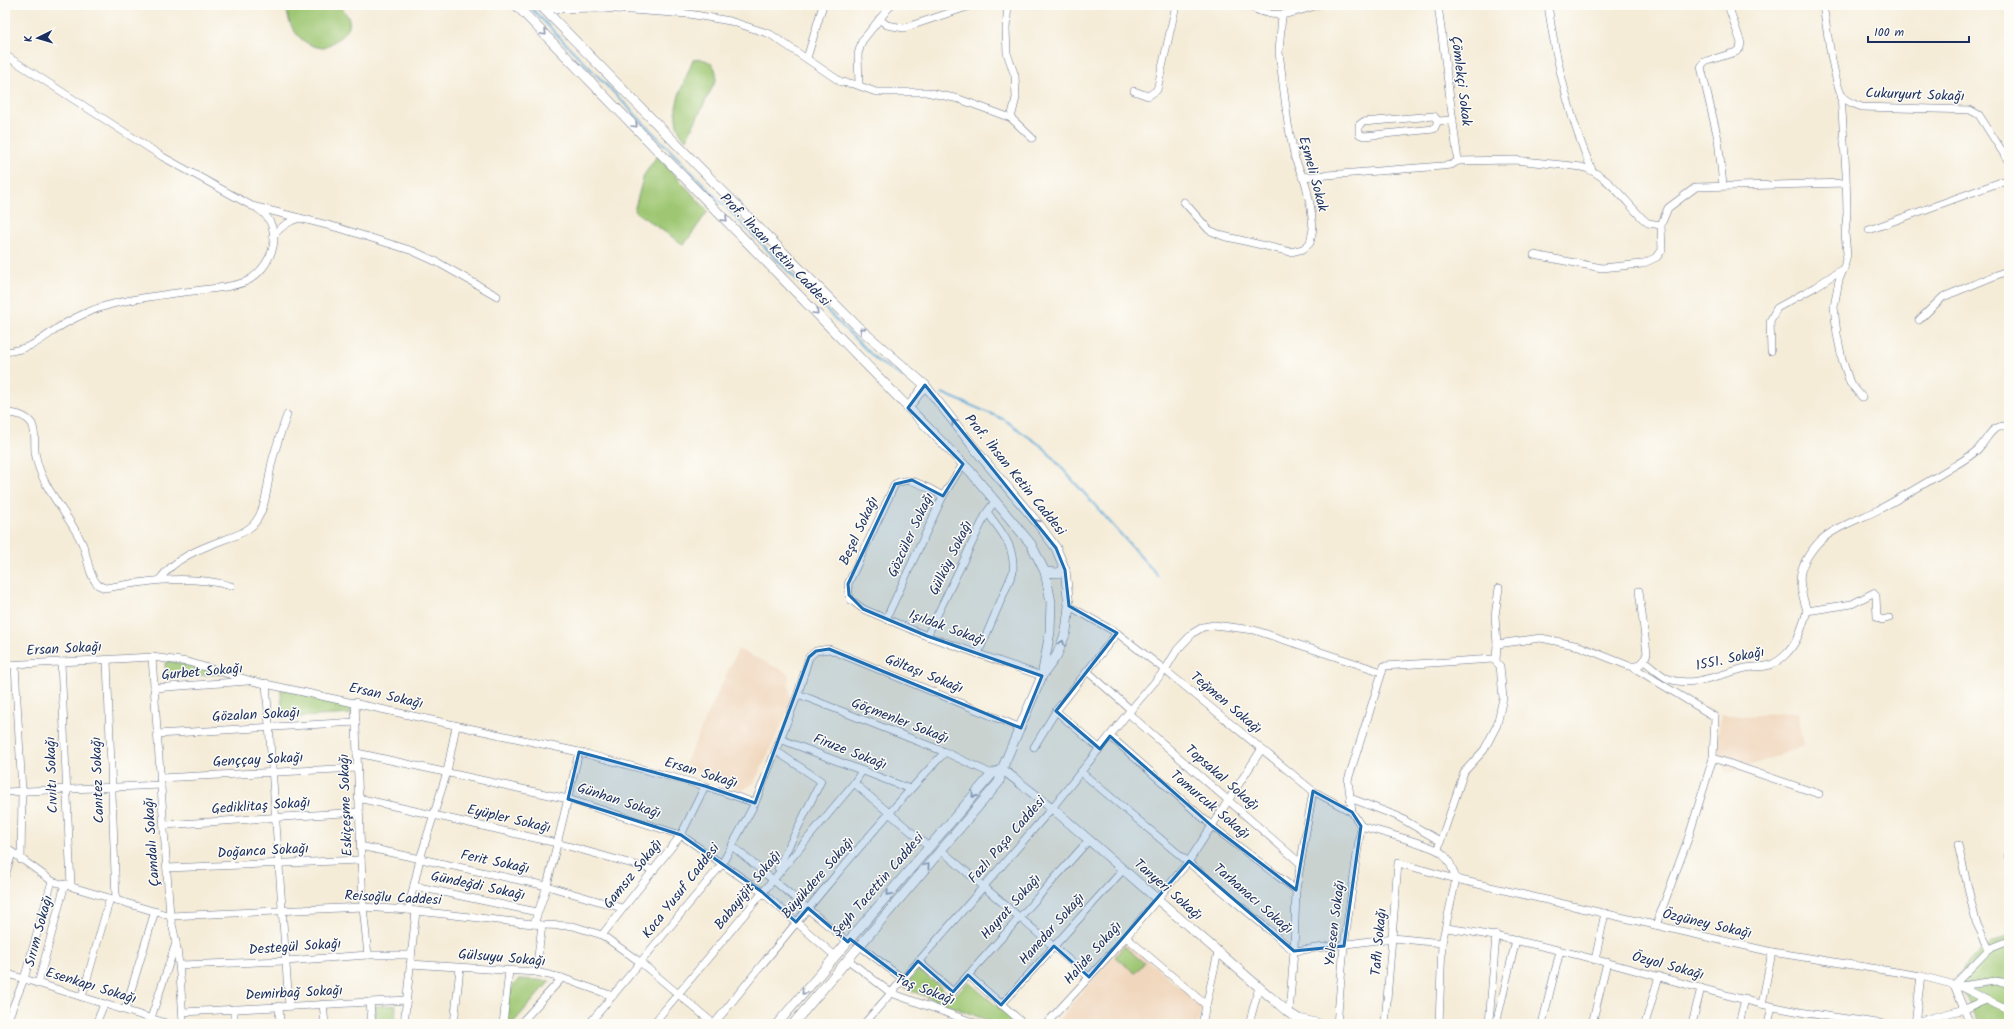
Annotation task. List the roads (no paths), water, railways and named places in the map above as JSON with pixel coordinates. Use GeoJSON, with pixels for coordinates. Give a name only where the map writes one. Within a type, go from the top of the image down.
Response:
{"type":"FeatureCollection","features":[{"type":"Feature","properties":{"kind":"street","name":"Prof. İhsan Ketin Caddesi"},"geometry":{"type":"LineString","coordinates":[[516,5],[963,464],[1031,544],[1045,572],[1051,602],[1050,632],[1042,676]]}},
{"type":"Feature","properties":{"kind":"street"},"geometry":{"type":"LineString","coordinates":[[806,58],[823,5]]}},
{"type":"Feature","properties":{"kind":"street"},"geometry":{"type":"LineString","coordinates":[[859,85],[858,54],[862,40],[891,5]]}},
{"type":"Feature","properties":{"kind":"street"},"geometry":{"type":"LineString","coordinates":[[879,19],[887,25],[904,28],[973,5]]}},
{"type":"Feature","properties":{"kind":"street"},"geometry":{"type":"LineString","coordinates":[[1008,5],[1006,29],[1007,53],[1015,76],[1016,91],[1016,98],[1011,118]]}},
{"type":"Feature","properties":{"kind":"street"},"geometry":{"type":"LineString","coordinates":[[1134,91],[1148,96],[1156,90],[1176,5]]}},
{"type":"Feature","properties":{"kind":"street"},"geometry":{"type":"LineString","coordinates":[[1248,5],[1258,11],[1274,15],[1282,15],[1317,5]]}},
{"type":"Feature","properties":{"kind":"street","name":"Çömlekçi Sokak"},"geometry":{"type":"LineString","coordinates":[[1438,5],[1458,161]]}},
{"type":"Feature","properties":{"kind":"street"},"geometry":{"type":"LineString","coordinates":[[1548,5],[1560,74],[1582,146],[1592,170]]}},
{"type":"Feature","properties":{"kind":"street"},"geometry":{"type":"LineString","coordinates":[[1723,185],[1718,139],[1701,67],[1704,62],[1736,52],[1740,48],[1741,43],[1728,5]]}},
{"type":"Feature","properties":{"kind":"street"},"geometry":{"type":"LineString","coordinates":[[1823,5],[1837,85],[1841,95],[1846,183],[1847,213],[1844,234],[1847,254],[1844,268],[1839,280],[1834,307],[1837,334],[1850,383],[1862,397]]}},
{"type":"Feature","properties":{"kind":"street","name":"Prof. İhsan Ketin Caddesi"},"geometry":{"type":"LineString","coordinates":[[542,7],[847,316],[925,385],[979,454],[1039,525],[1056,548],[1065,570],[1069,606],[1066,632],[1058,655],[1042,676]]}},
{"type":"Feature","properties":{"kind":"street"},"geometry":{"type":"LineString","coordinates":[[542,7],[640,8],[730,21],[770,34],[841,82],[859,85],[876,92],[926,92],[959,99],[1011,118],[1032,138]]}},
{"type":"Feature","properties":{"kind":"street","name":"Eşmeli Sokak"},"geometry":{"type":"LineString","coordinates":[[1184,202],[1209,230],[1223,236],[1278,249],[1298,251],[1310,243],[1313,229],[1307,191],[1295,159],[1288,124],[1280,52],[1282,15]]}},
{"type":"Feature","properties":{"kind":"street"},"geometry":{"type":"LineString","coordinates":[[5,55],[163,157],[262,212],[269,220],[273,236],[272,250],[266,262],[259,273],[247,281],[224,287],[109,305],[88,312],[64,324],[41,342],[21,350],[5,352]]}},
{"type":"Feature","properties":{"kind":"street","name":"Cukuryurt Sokağı"},"geometry":{"type":"LineString","coordinates":[[1841,95],[1850,103],[1862,106],[1970,110],[1979,115],[2009,162]]}},
{"type":"Feature","properties":{"kind":"street"},"geometry":{"type":"LineString","coordinates":[[1434,116],[1438,121],[1434,129],[1364,136],[1359,134],[1358,126],[1363,122],[1434,116]]}},
{"type":"Feature","properties":{"kind":"street"},"geometry":{"type":"LineString","coordinates":[[1438,121],[1453,120]]}},
{"type":"Feature","properties":{"kind":"street"},"geometry":{"type":"LineString","coordinates":[[1302,177],[1442,166],[1451,165],[1458,161],[1515,160],[1582,167],[1592,170],[1600,175],[1648,223],[1660,225]]}},
{"type":"Feature","properties":{"kind":"street"},"geometry":{"type":"LineString","coordinates":[[1869,230],[2009,179]]}},
{"type":"Feature","properties":{"kind":"street"},"geometry":{"type":"LineString","coordinates":[[1534,255],[1602,268],[1642,264],[1657,258],[1662,250],[1660,225],[1668,208],[1696,187],[1723,185],[1846,183]]}},
{"type":"Feature","properties":{"kind":"street"},"geometry":{"type":"LineString","coordinates":[[252,206],[376,238],[413,251],[497,296]]}},
{"type":"Feature","properties":{"kind":"street"},"geometry":{"type":"LineString","coordinates":[[273,236],[289,221],[299,218]]}},
{"type":"Feature","properties":{"kind":"street"},"geometry":{"type":"LineString","coordinates":[[1772,351],[1770,321],[1777,308],[1844,268]]}},
{"type":"Feature","properties":{"kind":"street"},"geometry":{"type":"LineString","coordinates":[[1919,320],[1943,297],[2009,270]]}},
{"type":"Feature","properties":{"kind":"street"},"geometry":{"type":"LineString","coordinates":[[908,408],[925,385]]}},
{"type":"Feature","properties":{"kind":"street"},"geometry":{"type":"LineString","coordinates":[[5,413],[22,415],[32,424],[34,430],[36,457],[43,476],[75,526],[98,585],[105,588],[160,579],[209,581],[231,586]]}},
{"type":"Feature","properties":{"kind":"street"},"geometry":{"type":"LineString","coordinates":[[160,579],[167,569],[176,561],[236,535],[252,526],[259,516],[263,505],[273,459],[287,415]]}},
{"type":"Feature","properties":{"kind":"street"},"geometry":{"type":"LineString","coordinates":[[1889,618],[1882,620],[1877,617],[1876,597],[1873,593],[1852,604],[1807,611],[1800,586],[1799,578],[1801,569],[1818,543],[1834,531],[1888,504],[1956,465],[1979,448],[1994,429],[2009,425]]}},
{"type":"Feature","properties":{"kind":"street","name":"Gözcüler Sokağı"},"geometry":{"type":"LineString","coordinates":[[886,619],[943,496],[963,464]]}},
{"type":"Feature","properties":{"kind":"street","name":"Beşel Sokağı"},"geometry":{"type":"LineString","coordinates":[[849,595],[848,584],[895,484],[900,481],[912,480],[943,496]]}},
{"type":"Feature","properties":{"kind":"street","name":"Gülköy Sokağı"},"geometry":{"type":"LineString","coordinates":[[927,636],[987,512],[995,501]]}},
{"type":"Feature","properties":{"kind":"street"},"geometry":{"type":"LineString","coordinates":[[978,654],[1013,572],[1014,560],[1012,549],[1006,538],[987,512]]}},
{"type":"Feature","properties":{"kind":"street"},"geometry":{"type":"LineString","coordinates":[[1045,572],[1058,573],[1065,570]]}},
{"type":"Feature","properties":{"kind":"street"},"geometry":{"type":"LineString","coordinates":[[1438,849],[1464,772],[1484,750],[1497,725],[1503,698],[1501,670],[1496,661],[1497,644],[1495,616],[1499,588]]}},
{"type":"Feature","properties":{"kind":"street"},"geometry":{"type":"LineString","coordinates":[[1634,667],[1644,661],[1647,653],[1639,591]]}},
{"type":"Feature","properties":{"kind":"street","name":"Işıldak Sokağı"},"geometry":{"type":"LineString","coordinates":[[849,595],[852,600],[863,609],[886,619],[927,636],[1042,676]]}},
{"type":"Feature","properties":{"kind":"street","name":"Teğmen Sokağı"},"geometry":{"type":"LineString","coordinates":[[1069,606],[1117,633],[1165,670],[1313,791],[1352,812],[1361,826]]}},
{"type":"Feature","properties":{"kind":"street","name":"1551. Sokağı"},"geometry":{"type":"LineString","coordinates":[[1644,661],[1662,675],[1674,680],[1709,680],[1748,668],[1760,668],[1771,665],[1795,644],[1807,611]]}},
{"type":"Feature","properties":{"kind":"street","name":"Fazlı Paşa Caddesi"},"geometry":{"type":"LineString","coordinates":[[864,1024],[1052,808],[1165,670],[1177,650],[1193,633],[1203,628],[1214,626],[1254,630],[1382,672]]}},
{"type":"Feature","properties":{"kind":"street"},"geometry":{"type":"LineString","coordinates":[[1034,746],[1056,711],[1117,633]]}},
{"type":"Feature","properties":{"kind":"street"},"geometry":{"type":"LineString","coordinates":[[1497,644],[1541,638],[1579,646],[1634,667],[1715,717],[1713,758],[1688,839],[1656,925]]}},
{"type":"Feature","properties":{"kind":"street","name":"Göltaşı Sokağı"},"geometry":{"type":"LineString","coordinates":[[816,651],[829,649],[1021,728]]}},
{"type":"Feature","properties":{"kind":"street","name":"Koca Yusuf Caddesi"},"geometry":{"type":"LineString","coordinates":[[589,1024],[722,864],[755,803],[798,694],[809,657],[816,651]]}},
{"type":"Feature","properties":{"kind":"street","name":"Ersan Sokağı"},"geometry":{"type":"LineString","coordinates":[[5,665],[152,657],[188,662],[252,681],[266,682],[456,726],[579,752],[705,786],[755,803]]}},
{"type":"Feature","properties":{"kind":"street","name":"Çamdalı Sokağı"},"geometry":{"type":"LineString","coordinates":[[152,657],[170,916],[177,940],[183,1024]]}},
{"type":"Feature","properties":{"kind":"street"},"geometry":{"type":"LineString","coordinates":[[1352,812],[1348,780],[1384,666],[1490,658],[1496,661]]}},
{"type":"Feature","properties":{"kind":"street","name":"Canıtez Sokağı"},"geometry":{"type":"LineString","coordinates":[[82,997],[113,899],[112,787],[107,660]]}},
{"type":"Feature","properties":{"kind":"street","name":"Cıvıltı Sokağı"},"geometry":{"type":"LineString","coordinates":[[61,662],[68,885]]}},
{"type":"Feature","properties":{"kind":"street"},"geometry":{"type":"LineString","coordinates":[[15,665],[22,792],[21,860]]}},
{"type":"Feature","properties":{"kind":"street","name":"Topsakal Sokağı"},"geometry":{"type":"LineString","coordinates":[[1087,671],[1228,801],[1300,863]]}},
{"type":"Feature","properties":{"kind":"street","name":"Şeyh Tacettin Caddesi"},"geometry":{"type":"LineString","coordinates":[[793,1024],[998,782],[1002,769],[1021,728],[1042,676]]}},
{"type":"Feature","properties":{"kind":"street","name":"Gurbet Sokağı"},"geometry":{"type":"LineString","coordinates":[[154,688],[252,681]]}},
{"type":"Feature","properties":{"kind":"street"},"geometry":{"type":"LineString","coordinates":[[266,682],[289,1006]]}},
{"type":"Feature","properties":{"kind":"street","name":"Göçmenler Sokağı"},"geometry":{"type":"LineString","coordinates":[[798,694],[945,752],[992,774]]}},
{"type":"Feature","properties":{"kind":"street","name":"Eskiçeşme Sokağı"},"geometry":{"type":"LineString","coordinates":[[355,702],[363,907],[368,955]]}},
{"type":"Feature","properties":{"kind":"street"},"geometry":{"type":"LineString","coordinates":[[1056,711],[1100,749]]}},
{"type":"Feature","properties":{"kind":"street","name":"Gözalan Sokağı"},"geometry":{"type":"LineString","coordinates":[[157,734],[356,722]]}},
{"type":"Feature","properties":{"kind":"street"},"geometry":{"type":"LineString","coordinates":[[404,1024],[411,955],[414,886],[420,858],[447,772],[456,726]]}},
{"type":"Feature","properties":{"kind":"street","name":"Tomurcuk Sokağı"},"geometry":{"type":"LineString","coordinates":[[1110,736],[1212,826],[1296,890]]}},
{"type":"Feature","properties":{"kind":"street","name":"Firuze Sokağı"},"geometry":{"type":"LineString","coordinates":[[780,739],[910,789]]}},
{"type":"Feature","properties":{"kind":"street","name":"Halide Sokağı"},"geometry":{"type":"LineString","coordinates":[[1046,1024],[1126,937],[1189,861],[1262,750]]}},
{"type":"Feature","properties":{"kind":"street"},"geometry":{"type":"LineString","coordinates":[[773,878],[821,781],[776,751]]}},
{"type":"Feature","properties":{"kind":"street"},"geometry":{"type":"LineString","coordinates":[[536,972],[537,912],[547,886],[579,752]]}},
{"type":"Feature","properties":{"kind":"street","name":"Büyükdere Sokağı"},"geometry":{"type":"LineString","coordinates":[[714,1024],[796,922],[910,789],[945,752]]}},
{"type":"Feature","properties":{"kind":"street","name":"Günhan Sokağı"},"geometry":{"type":"LineString","coordinates":[[357,753],[568,799],[681,834],[762,892],[835,956]]}},
{"type":"Feature","properties":{"kind":"street"},"geometry":{"type":"LineString","coordinates":[[1713,758],[1819,794]]}},
{"type":"Feature","properties":{"kind":"street","name":"Genççay Sokağı"},"geometry":{"type":"LineString","coordinates":[[5,792],[112,787],[161,781],[357,768]]}},
{"type":"Feature","properties":{"kind":"street","name":"Şeyh Tacettin Caddesi"},"geometry":{"type":"LineString","coordinates":[[777,1024],[992,774],[1002,769]]}},
{"type":"Feature","properties":{"kind":"street","name":"Tanyeri Sokağı"},"geometry":{"type":"LineString","coordinates":[[1002,769],[1052,808],[1298,1021],[1320,1024]]}},
{"type":"Feature","properties":{"kind":"street","name":"Babayiğit Sokağı"},"geometry":{"type":"LineString","coordinates":[[653,1024],[773,878],[854,783],[862,771]]}},
{"type":"Feature","properties":{"kind":"street","name":"Tarhanacı Sokağı"},"geometry":{"type":"LineString","coordinates":[[1081,772],[1189,861],[1294,951],[1344,946],[1393,938],[1442,943]]}},
{"type":"Feature","properties":{"kind":"street"},"geometry":{"type":"LineString","coordinates":[[854,783],[929,847]]}},
{"type":"Feature","properties":{"kind":"street","name":"Gamsız Sokağı"},"geometry":{"type":"LineString","coordinates":[[602,934],[681,834],[705,786]]}},
{"type":"Feature","properties":{"kind":"street"},"geometry":{"type":"LineString","coordinates":[[1289,1013],[1294,951],[1296,890],[1313,791]]}},
{"type":"Feature","properties":{"kind":"street","name":"Eyüpler Sokağı"},"geometry":{"type":"LineString","coordinates":[[358,798],[557,843],[654,870]]}},
{"type":"Feature","properties":{"kind":"street"},"geometry":{"type":"LineString","coordinates":[[1350,798],[1397,816],[1440,841]]}},
{"type":"Feature","properties":{"kind":"street","name":"Gediklitaş Sokağı"},"geometry":{"type":"LineString","coordinates":[[164,825],[359,812]]}},
{"type":"Feature","properties":{"kind":"street"},"geometry":{"type":"LineString","coordinates":[[1361,826],[1438,849],[1448,860],[1456,879],[1447,928],[1442,943],[1439,1024]]}},
{"type":"Feature","properties":{"kind":"street","name":"Yelesen Sokağı"},"geometry":{"type":"LineString","coordinates":[[1337,1024],[1344,946],[1361,826]]}},
{"type":"Feature","properties":{"kind":"street","name":"Hayrat Sokağı"},"geometry":{"type":"LineString","coordinates":[[918,961],[953,992],[1089,840]]}},
{"type":"Feature","properties":{"kind":"street"},"geometry":{"type":"LineString","coordinates":[[1958,845],[1976,922],[1989,949]]}},
{"type":"Feature","properties":{"kind":"street","name":"Ferit Sokağı"},"geometry":{"type":"LineString","coordinates":[[360,846],[547,886],[622,908]]}},
{"type":"Feature","properties":{"kind":"street"},"geometry":{"type":"LineString","coordinates":[[732,846],[773,878],[848,942]]}},
{"type":"Feature","properties":{"kind":"street","name":"Reisoğlu Caddesi"},"geometry":{"type":"LineString","coordinates":[[5,847],[52,881],[170,916],[282,912],[363,907],[412,910],[538,924],[573,926],[602,934],[640,962],[714,1024]]}},
{"type":"Feature","properties":{"kind":"street"},"geometry":{"type":"LineString","coordinates":[[941,850],[1089,976]]}},
{"type":"Feature","properties":{"kind":"street"},"geometry":{"type":"LineString","coordinates":[[5,876],[12,853]]}},
{"type":"Feature","properties":{"kind":"street","name":"Doğanca Sokağı"},"geometry":{"type":"LineString","coordinates":[[167,868],[361,860]]}},
{"type":"Feature","properties":{"kind":"street","name":"Özgüney Sokağı"},"geometry":{"type":"LineString","coordinates":[[1398,863],[1456,879],[1772,952],[1921,976],[1957,985]]}},
{"type":"Feature","properties":{"kind":"street","name":"Taflı Sokağı"},"geometry":{"type":"LineString","coordinates":[[1385,1024],[1398,863]]}},
{"type":"Feature","properties":{"kind":"street","name":"Hanedar Sokağı"},"geometry":{"type":"LineString","coordinates":[[1001,1005],[1123,870]]}},
{"type":"Feature","properties":{"kind":"street"},"geometry":{"type":"LineString","coordinates":[[7,1023],[24,979],[52,881]]}},
{"type":"Feature","properties":{"kind":"street","name":"Sırım Sokağı"},"geometry":{"type":"LineString","coordinates":[[38,984],[68,885]]}},
{"type":"Feature","properties":{"kind":"street","name":"Gündeğdi Sokağı"},"geometry":{"type":"LineString","coordinates":[[414,886],[537,912]]}},
{"type":"Feature","properties":{"kind":"street"},"geometry":{"type":"LineString","coordinates":[[125,1010],[155,911]]}},
{"type":"Feature","properties":{"kind":"street"},"geometry":{"type":"LineString","coordinates":[[1595,960],[1605,913]]}},
{"type":"Feature","properties":{"kind":"street","name":"Özyol Sokağı"},"geometry":{"type":"LineString","coordinates":[[1447,928],[1496,935],[1607,962],[1772,1007],[1884,1024]]}},
{"type":"Feature","properties":{"kind":"street"},"geometry":{"type":"LineString","coordinates":[[1489,1024],[1496,935]]}},
{"type":"Feature","properties":{"kind":"street"},"geometry":{"type":"LineString","coordinates":[[1126,937],[1206,1005]]}},
{"type":"Feature","properties":{"kind":"street"},"geometry":{"type":"LineString","coordinates":[[151,1018],[177,940]]}},
{"type":"Feature","properties":{"kind":"street"},"geometry":{"type":"LineString","coordinates":[[1496,1024],[1516,940]]}},
{"type":"Feature","properties":{"kind":"street"},"geometry":{"type":"LineString","coordinates":[[1957,985],[1989,949],[2009,942]]}},
{"type":"Feature","properties":{"kind":"street"},"geometry":{"type":"LineString","coordinates":[[860,946],[903,979]]}},
{"type":"Feature","properties":{"kind":"street"},"geometry":{"type":"LineString","coordinates":[[1542,1024],[1560,951]]}},
{"type":"Feature","properties":{"kind":"street"},"geometry":{"type":"LineString","coordinates":[[1202,1024],[1218,952]]}},
{"type":"Feature","properties":{"kind":"street"},"geometry":{"type":"LineString","coordinates":[[1762,1004],[1772,952]]}},
{"type":"Feature","properties":{"kind":"street","name":"Destegül Sokağı"},"geometry":{"type":"LineString","coordinates":[[180,966],[368,955],[411,955]]}},
{"type":"Feature","properties":{"kind":"street","name":"Taş Sokağı"},"geometry":{"type":"LineString","coordinates":[[847,959],[891,993],[964,1022],[978,1024]]}},
{"type":"Feature","properties":{"kind":"street"},"geometry":{"type":"LineString","coordinates":[[1592,1024],[1607,962]]}},
{"type":"Feature","properties":{"kind":"street","name":"Gülsuyu Sokağı"},"geometry":{"type":"LineString","coordinates":[[410,964],[536,972],[562,978],[613,996]]}},
{"type":"Feature","properties":{"kind":"street"},"geometry":{"type":"LineString","coordinates":[[454,1024],[460,968]]}},
{"type":"Feature","properties":{"kind":"street"},"geometry":{"type":"LineString","coordinates":[[503,1024],[508,971]]}},
{"type":"Feature","properties":{"kind":"street","name":"Esenkapı Sokağı"},"geometry":{"type":"LineString","coordinates":[[5,973],[169,1024]]}},
{"type":"Feature","properties":{"kind":"street"},"geometry":{"type":"LineString","coordinates":[[968,975],[1024,1024]]}},
{"type":"Feature","properties":{"kind":"street"},"geometry":{"type":"LineString","coordinates":[[1645,1024],[1659,976]]}},
{"type":"Feature","properties":{"kind":"street"},"geometry":{"type":"LineString","coordinates":[[1921,976],[1912,1023],[1965,1009],[1986,1000]]}},
{"type":"Feature","properties":{"kind":"street"},"geometry":{"type":"LineString","coordinates":[[520,1024],[562,978]]}},
{"type":"Feature","properties":{"kind":"street"},"geometry":{"type":"LineString","coordinates":[[1957,985],[1994,981],[2009,983]]}},
{"type":"Feature","properties":{"kind":"street"},"geometry":{"type":"LineString","coordinates":[[1957,985],[2009,1011]]}},
{"type":"Feature","properties":{"kind":"street"},"geometry":{"type":"LineString","coordinates":[[1957,985],[1970,1024]]}},
{"type":"Feature","properties":{"kind":"street"},"geometry":{"type":"LineString","coordinates":[[1249,1024],[1259,987]]}},
{"type":"Feature","properties":{"kind":"street"},"geometry":{"type":"LineString","coordinates":[[1692,1024],[1701,988]]}},
{"type":"Feature","properties":{"kind":"street"},"geometry":{"type":"LineString","coordinates":[[1739,1024],[1745,999]]}},
{"type":"Feature","properties":{"kind":"street","name":"Demirbağ Sokağı"},"geometry":{"type":"LineString","coordinates":[[183,1012],[234,1008],[407,1000]]}},
{"type":"Feature","properties":{"kind":"street"},"geometry":{"type":"LineString","coordinates":[[370,1002],[372,1024]]}},
{"type":"Feature","properties":{"kind":"street"},"geometry":{"type":"LineString","coordinates":[[96,1024],[104,1004]]}},
{"type":"Feature","properties":{"kind":"street"},"geometry":{"type":"LineString","coordinates":[[323,1004],[325,1024]]}},
{"type":"Feature","properties":{"kind":"street"},"geometry":{"type":"LineString","coordinates":[[279,1006],[280,1024]]}},
{"type":"Feature","properties":{"kind":"street"},"geometry":{"type":"LineString","coordinates":[[1768,1024],[1772,1007]]}},
{"type":"Feature","properties":{"kind":"street"},"geometry":{"type":"LineString","coordinates":[[234,1008],[234,1024]]}},
{"type":"Feature","properties":{"kind":"waterway"},"geometry":{"type":"LineString","coordinates":[[528,5],[847,331],[879,362],[903,377]]}},
{"type":"Feature","properties":{"kind":"waterway"},"geometry":{"type":"LineString","coordinates":[[942,393],[1003,419],[1043,447],[1158,576]]}}]}
